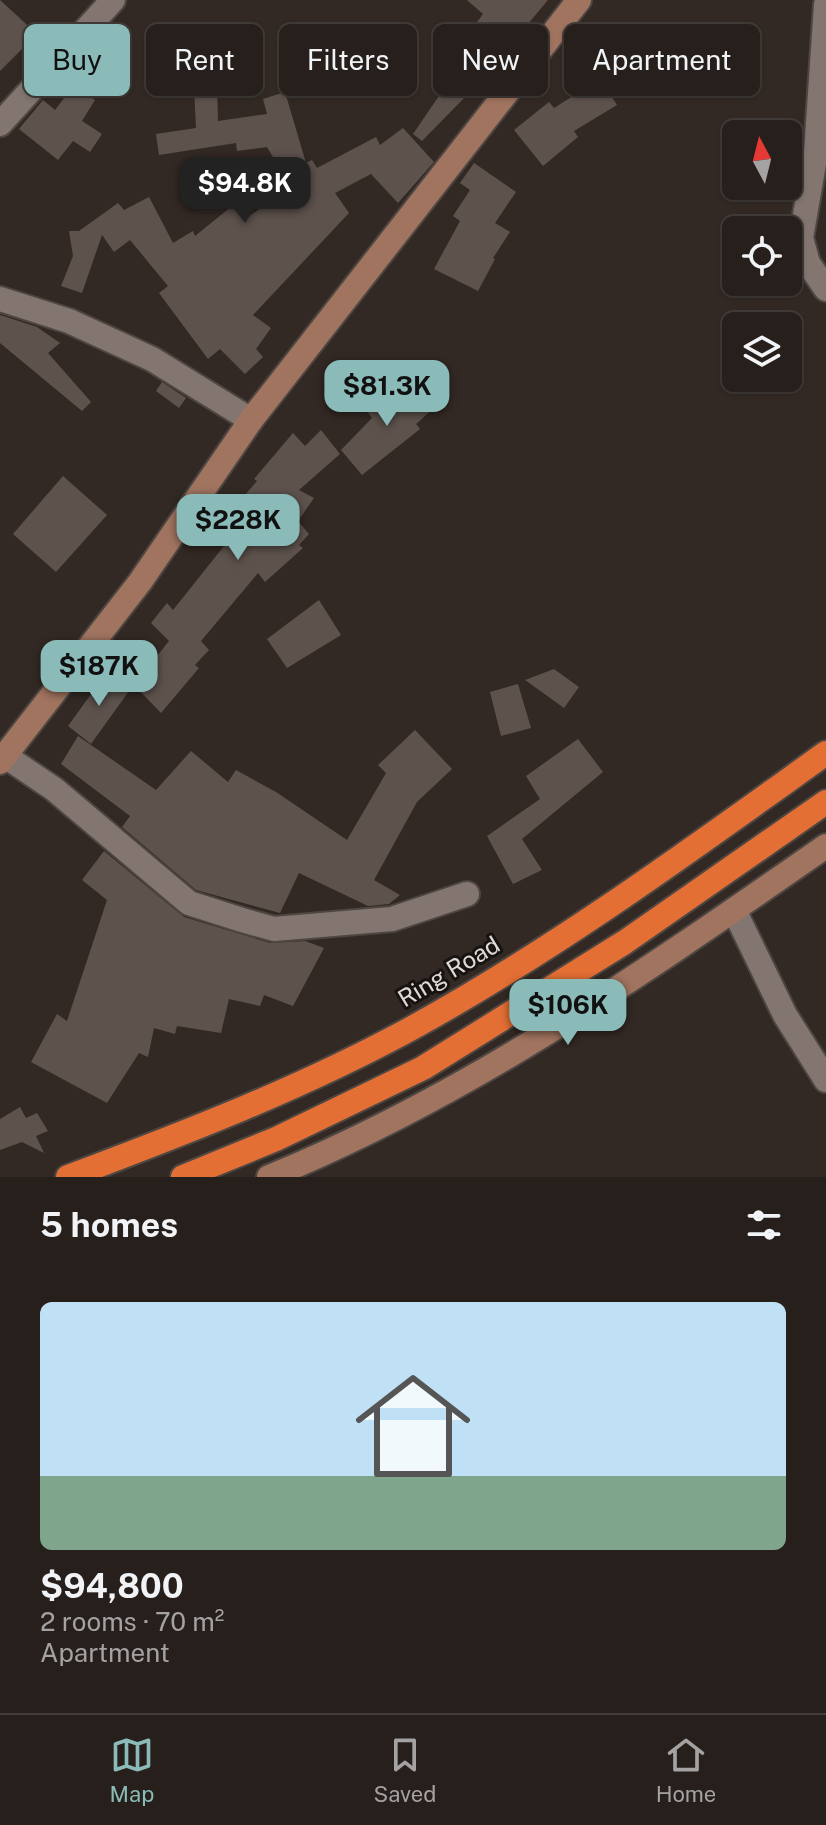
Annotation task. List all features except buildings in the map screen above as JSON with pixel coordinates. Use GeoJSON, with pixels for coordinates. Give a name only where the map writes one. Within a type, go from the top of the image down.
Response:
{"type":"FeatureCollection","features":[{"type":"Feature","properties":{"kind":"highway","name":"Ring Road"},"geometry":{"type":"LineString","coordinates":[[68,1177],[250,1108],[413,1027],[628,894],[826,753]]}},
{"type":"Feature","properties":{"kind":"highway"},"geometry":{"type":"LineString","coordinates":[[183,1177],[276,1139],[423,1068],[625,942],[826,802]]}},
{"type":"Feature","properties":{"kind":"street"},"geometry":{"type":"LineString","coordinates":[[0,124],[113,0]]}},
{"type":"Feature","properties":{"kind":"street"},"geometry":{"type":"LineString","coordinates":[[467,894],[392,919],[274,929],[242,920],[189,903],[54,789],[2,759],[140,582],[251,420],[579,0]]}},
{"type":"Feature","properties":{"kind":"street"},"geometry":{"type":"LineString","coordinates":[[826,5],[816,152],[801,238],[808,263],[826,289]]}},
{"type":"Feature","properties":{"kind":"street"},"geometry":{"type":"LineString","coordinates":[[0,299],[69,321],[152,359],[251,420]]}},
{"type":"Feature","properties":{"kind":"street"},"geometry":{"type":"LineString","coordinates":[[269,1177],[463,1084],[734,910],[826,846]]}},
{"type":"Feature","properties":{"kind":"street"},"geometry":{"type":"LineString","coordinates":[[734,910],[785,1015],[826,1080]]}}]}
